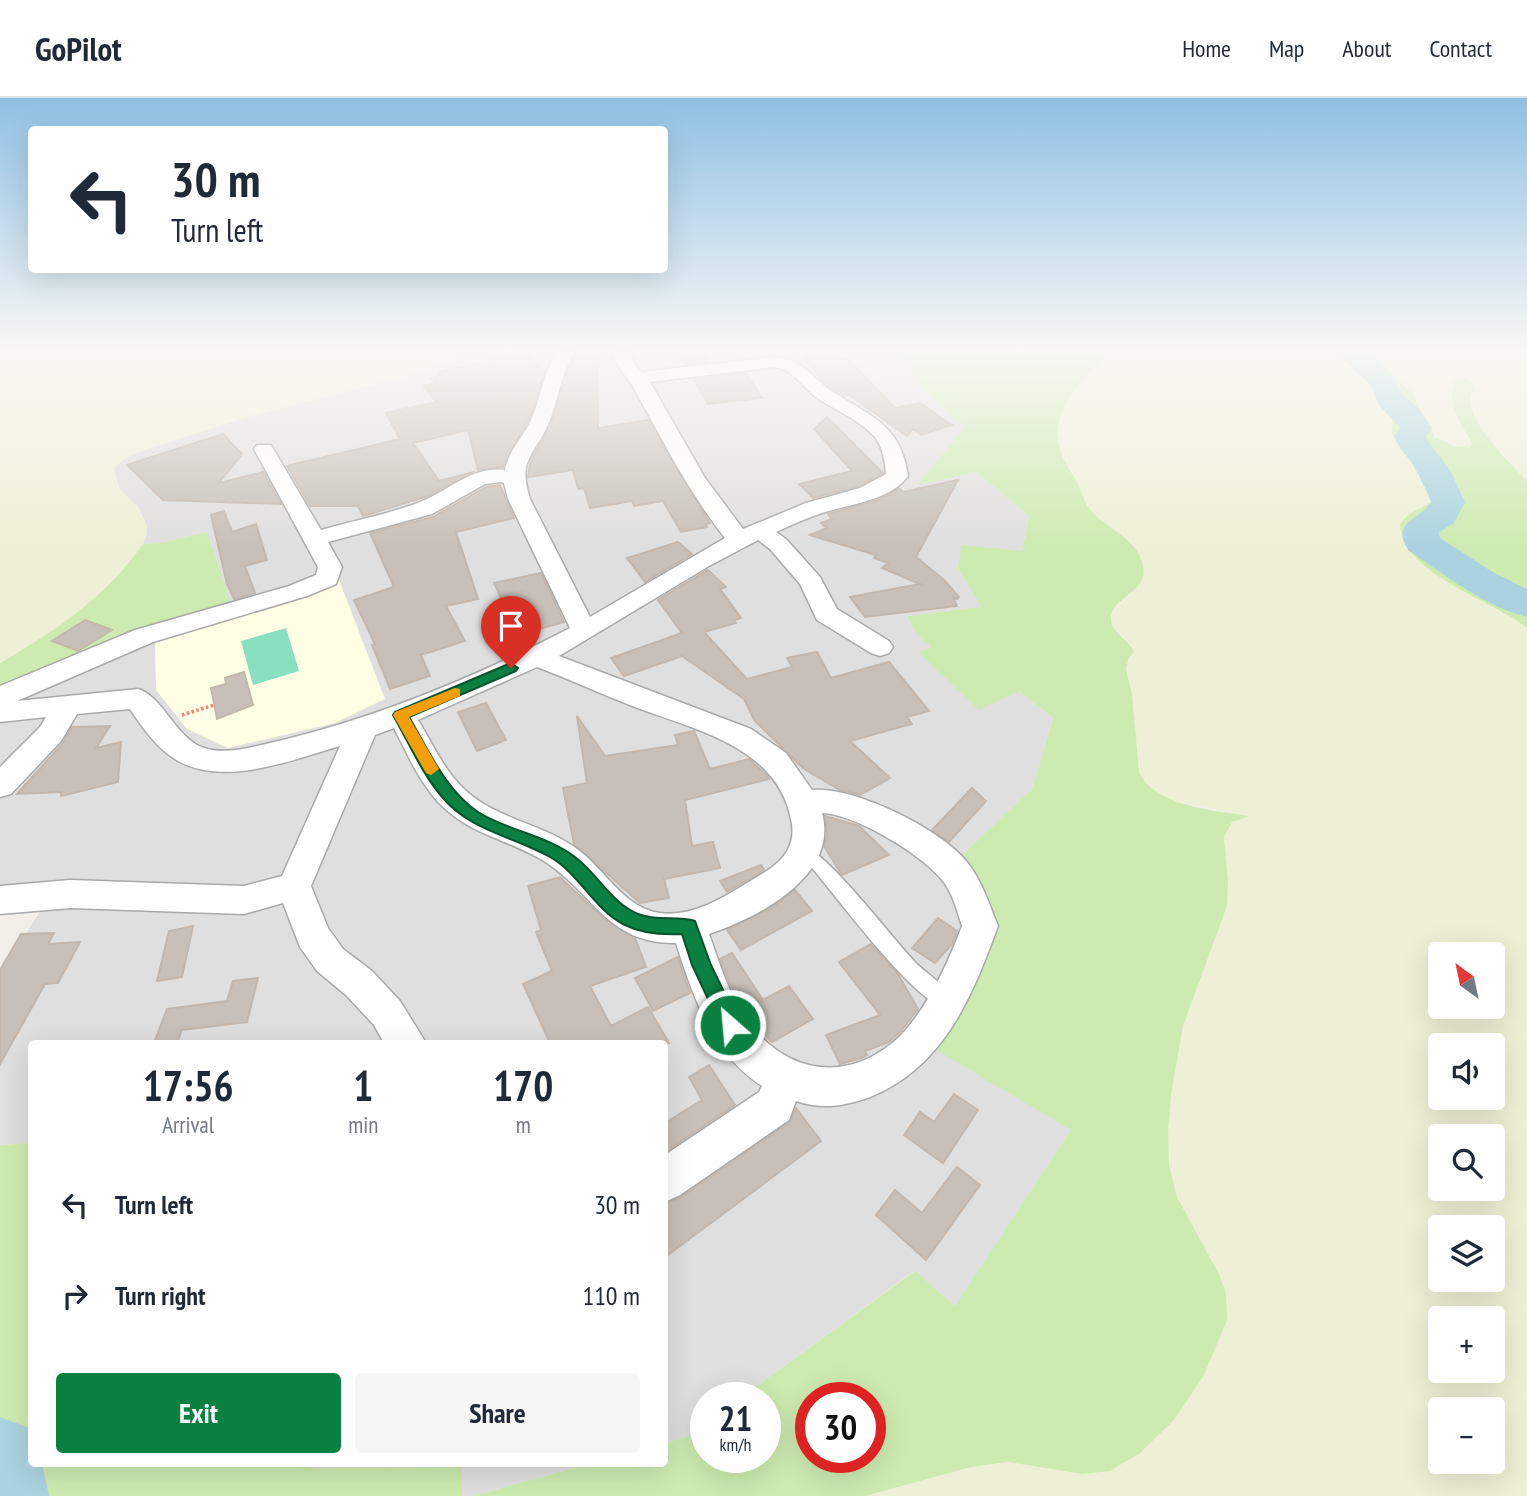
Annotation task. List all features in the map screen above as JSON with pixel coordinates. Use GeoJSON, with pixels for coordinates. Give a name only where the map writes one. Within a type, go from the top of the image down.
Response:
{"type":"FeatureCollection","features":[{"type":"Feature","properties":{"kind":"street"},"geometry":{"type":"LineString","coordinates":[[542,417],[520,451],[513,478],[519,499],[584,631]]}},
{"type":"Feature","properties":{"kind":"street"},"geometry":{"type":"LineString","coordinates":[[660,417],[695,479],[732,532],[778,544],[804,574],[826,614],[880,647]]}},
{"type":"Feature","properties":{"kind":"street"},"geometry":{"type":"LineString","coordinates":[[0,712],[138,699],[155,723],[180,747],[198,757],[220,760],[257,756],[363,728],[401,715],[536,657],[695,563],[782,520],[867,493],[888,483],[897,476],[897,458],[893,446],[863,417]]}},
{"type":"Feature","properties":{"kind":"street"},"geometry":{"type":"LineString","coordinates":[[0,697],[144,636],[317,585],[327,579],[330,567],[316,538],[264,449]]}},
{"type":"Feature","properties":{"kind":"street"},"geometry":{"type":"LineString","coordinates":[[316,538],[424,509],[456,489],[492,476],[513,478]]}},
{"type":"Feature","properties":{"kind":"street"},"geometry":{"type":"LineString","coordinates":[[401,715],[448,793],[472,816],[556,852],[577,868],[609,903],[630,919],[661,928],[689,926],[782,878],[805,854],[811,841],[805,803],[777,760],[758,744],[705,720],[639,698],[536,657]]}},
{"type":"Feature","properties":{"kind":"street"},"geometry":{"type":"LineString","coordinates":[[0,786],[51,734],[67,706]]}},
{"type":"Feature","properties":{"kind":"street"},"geometry":{"type":"LineString","coordinates":[[363,728],[294,886],[313,936],[330,960],[359,983],[387,1013],[404,1040]]}},
{"type":"Feature","properties":{"kind":"street"},"geometry":{"type":"LineString","coordinates":[[689,926],[702,965],[739,1041],[762,1063],[785,1078],[815,1089],[845,1087],[896,1063],[921,1041],[967,961],[980,926],[963,883],[942,860],[867,814],[830,801],[805,803]]}},
{"type":"Feature","properties":{"kind":"street"},"geometry":{"type":"LineString","coordinates":[[0,900],[70,894],[244,900],[294,886]]}},
{"type":"Feature","properties":{"kind":"street"},"geometry":{"type":"LineString","coordinates":[[668,1178],[774,1106],[785,1078]]}},
{"type":"Feature","properties":{"kind":"lane"},"geometry":{"type":"LineString","coordinates":[[805,854],[819,864],[922,982],[944,1000]]}},
{"type":"Feature","properties":{"kind":"shaded area"},"geometry":{"type":"Polygon","coordinates":[[[0,417],[247,417],[138,452],[124,459],[114,469],[114,475],[119,488],[139,508],[147,526],[143,544],[123,573],[99,597],[54,631],[0,663],[0,417]]]}},
{"type":"Feature","properties":{"kind":"shaded area"},"geometry":{"type":"Polygon","coordinates":[[[247,417],[953,417],[967,426],[918,484],[976,472],[1029,516],[1022,551],[958,569],[983,608],[907,616],[913,629],[932,647],[919,653],[1019,691],[1053,718],[1032,789],[950,866],[1072,1130],[955,1306],[914,1271],[762,1382],[690,1382],[690,1435],[668,1442],[668,1040],[28,1040],[28,1143],[0,1145],[0,975],[49,897],[0,900],[0,697],[207,532],[161,543],[143,544],[147,533],[139,508],[119,488],[114,469],[123,459],[247,417]]]}},
{"type":"Feature","properties":{"kind":"shaded area"},"geometry":{"type":"Polygon","coordinates":[[[1060,417],[1394,417],[1400,448],[1432,485],[1435,493],[1433,501],[1408,515],[1407,547],[1445,581],[1507,613],[1527,628],[1527,1496],[865,1496],[971,1467],[1008,1462],[1044,1466],[1220,1276],[1177,1197],[1169,1165],[1168,1133],[1171,1095],[1183,1026],[1227,906],[1224,837],[1232,822],[1246,816],[1171,800],[1144,783],[1139,772],[1132,694],[1126,668],[1132,646],[1113,627],[1110,620],[1114,610],[1137,587],[1140,555],[1127,539],[1085,505],[1080,488],[1060,451],[1058,439],[1060,417]]]}},
{"type":"Feature","properties":{"kind":"shaded area"},"geometry":{"type":"Polygon","coordinates":[[[1426,417],[1457,417],[1472,444],[1470,448],[1464,448],[1435,437],[1426,417]]]}},
{"type":"Feature","properties":{"kind":"shaded area"},"geometry":{"type":"Polygon","coordinates":[[[1477,417],[1527,417],[1527,481],[1484,432],[1477,417]]]}},
{"type":"Feature","properties":{"kind":"shaded area"},"geometry":{"type":"Polygon","coordinates":[[[339,580],[385,699],[335,723],[228,748],[187,729],[156,690],[155,641],[339,580]]]}},
{"type":"Feature","properties":{"kind":"shaded area"},"geometry":{"type":"Polygon","coordinates":[[[311,1467],[462,1467],[312,1468],[311,1467]]]}},
{"type":"Feature","properties":{"kind":"shaded area"},"geometry":{"type":"Polygon","coordinates":[[[462,1467],[578,1467],[473,1496],[462,1496],[462,1467]]]}},
{"type":"Feature","properties":{"kind":"green space"},"geometry":{"type":"Polygon","coordinates":[[[952,417],[1060,417],[1060,449],[1088,506],[1100,520],[1128,540],[1142,562],[1144,572],[1141,581],[1137,588],[1117,604],[1111,618],[1114,628],[1134,652],[1129,657],[1126,669],[1132,694],[1139,772],[1158,793],[1172,800],[1204,809],[1250,816],[1232,822],[1224,837],[1227,906],[1183,1026],[1171,1095],[1169,1165],[1177,1197],[1220,1276],[1226,1294],[1227,1320],[1204,1375],[1174,1420],[1140,1453],[1110,1471],[1082,1474],[1008,1462],[971,1467],[865,1496],[473,1496],[578,1467],[668,1467],[668,1442],[690,1435],[690,1473],[781,1473],[781,1382],[762,1382],[915,1271],[955,1306],[1071,1130],[921,1041],[980,926],[950,866],[1032,789],[1053,718],[1019,691],[979,710],[918,652],[931,647],[913,629],[907,616],[982,607],[958,569],[961,545],[1022,551],[1029,516],[976,472],[917,485],[966,426],[952,417]]]}},
{"type":"Feature","properties":{"kind":"green space"},"geometry":{"type":"Polygon","coordinates":[[[1393,417],[1425,417],[1435,437],[1454,446],[1470,448],[1472,443],[1458,417],[1475,417],[1490,440],[1527,481],[1527,628],[1433,572],[1417,558],[1405,542],[1400,524],[1408,515],[1433,501],[1435,493],[1432,485],[1400,448],[1392,433],[1393,417]]]}},
{"type":"Feature","properties":{"kind":"green space"},"geometry":{"type":"Polygon","coordinates":[[[207,532],[233,610],[0,697],[0,663],[60,625],[96,597],[143,544],[161,543],[207,532]]]}},
{"type":"Feature","properties":{"kind":"green space"},"geometry":{"type":"Polygon","coordinates":[[[286,628],[299,671],[253,685],[241,641],[286,628]]]}},
{"type":"Feature","properties":{"kind":"green space"},"geometry":{"type":"Polygon","coordinates":[[[28,1143],[28,1467],[462,1467],[462,1496],[0,1496],[0,1145],[28,1143]]]}},
{"type":"Feature","properties":{"kind":"building"},"geometry":{"type":"Polygon","coordinates":[[[388,417],[529,417],[503,467],[478,470],[468,430],[413,443],[439,481],[474,472],[425,497],[363,516],[358,506],[310,506],[287,466],[400,439],[388,417]]]}},
{"type":"Feature","properties":{"kind":"building"},"geometry":{"type":"Polygon","coordinates":[[[553,417],[598,417],[598,428],[648,420],[710,523],[706,524],[707,527],[681,532],[663,501],[634,506],[632,501],[590,508],[584,488],[578,489],[573,470],[528,477],[530,463],[553,417]]]}},
{"type":"Feature","properties":{"kind":"building"},"geometry":{"type":"Polygon","coordinates":[[[827,417],[883,473],[859,486],[813,498],[799,484],[852,471],[814,429],[827,417]]]}},
{"type":"Feature","properties":{"kind":"building"},"geometry":{"type":"Polygon","coordinates":[[[880,417],[941,417],[952,425],[921,435],[913,429],[907,436],[880,417]]]}},
{"type":"Feature","properties":{"kind":"building"},"geometry":{"type":"Polygon","coordinates":[[[223,434],[242,454],[219,483],[263,472],[281,504],[163,500],[127,465],[223,434]]]}},
{"type":"Feature","properties":{"kind":"building"},"geometry":{"type":"Polygon","coordinates":[[[958,480],[916,557],[944,580],[959,597],[953,597],[957,606],[865,617],[850,597],[920,584],[882,568],[888,563],[874,558],[876,555],[810,535],[827,528],[821,523],[832,519],[828,514],[881,499],[899,488],[903,492],[958,480]]]}},
{"type":"Feature","properties":{"kind":"building"},"geometry":{"type":"Polygon","coordinates":[[[500,485],[514,518],[456,532],[478,599],[446,606],[465,641],[421,655],[430,676],[390,689],[372,645],[375,644],[354,600],[394,587],[370,533],[433,517],[486,487],[500,485]]]}},
{"type":"Feature","properties":{"kind":"building"},"geometry":{"type":"Polygon","coordinates":[[[224,511],[232,532],[256,524],[267,560],[245,566],[255,593],[234,599],[227,584],[211,515],[224,511]]]}},
{"type":"Feature","properties":{"kind":"building"},"geometry":{"type":"Polygon","coordinates":[[[678,542],[692,554],[645,582],[627,558],[678,542]]]}},
{"type":"Feature","properties":{"kind":"building"},"geometry":{"type":"Polygon","coordinates":[[[708,570],[726,587],[720,589],[741,618],[734,620],[736,623],[704,632],[747,679],[792,667],[787,658],[817,652],[831,678],[889,662],[929,711],[907,717],[912,724],[850,741],[890,778],[860,795],[840,790],[804,769],[754,720],[744,699],[682,656],[624,676],[611,658],[682,633],[658,600],[708,570]]]}},
{"type":"Feature","properties":{"kind":"building"},"geometry":{"type":"Polygon","coordinates":[[[541,573],[564,622],[518,635],[494,583],[541,573]]]}},
{"type":"Feature","properties":{"kind":"building"},"geometry":{"type":"Polygon","coordinates":[[[85,620],[112,630],[78,651],[52,641],[85,620]]]}},
{"type":"Feature","properties":{"kind":"building"},"geometry":{"type":"Polygon","coordinates":[[[244,672],[253,705],[217,719],[211,688],[226,684],[225,678],[244,672]]]}},
{"type":"Feature","properties":{"kind":"building"},"geometry":{"type":"Polygon","coordinates":[[[486,703],[506,740],[477,751],[458,712],[486,703]]]}},
{"type":"Feature","properties":{"kind":"building"},"geometry":{"type":"Polygon","coordinates":[[[577,716],[605,756],[678,745],[675,735],[694,731],[710,769],[749,759],[766,775],[769,779],[685,800],[692,846],[713,842],[720,868],[664,879],[669,898],[640,903],[574,844],[563,788],[587,783],[577,716]]]}},
{"type":"Feature","properties":{"kind":"building"},"geometry":{"type":"Polygon","coordinates":[[[110,726],[96,748],[121,742],[118,782],[61,796],[61,792],[17,794],[63,743],[72,727],[110,726]]]}},
{"type":"Feature","properties":{"kind":"building"},"geometry":{"type":"Polygon","coordinates":[[[972,788],[986,801],[949,842],[932,830],[972,788]]]}},
{"type":"Feature","properties":{"kind":"building"},"geometry":{"type":"Polygon","coordinates":[[[825,816],[859,826],[889,855],[842,875],[824,846],[827,835],[825,816]]]}},
{"type":"Feature","properties":{"kind":"building"},"geometry":{"type":"Polygon","coordinates":[[[761,865],[764,870],[727,892],[720,881],[761,865]]]}},
{"type":"Feature","properties":{"kind":"building"},"geometry":{"type":"Polygon","coordinates":[[[560,877],[601,916],[635,938],[646,967],[590,986],[611,1026],[648,1007],[667,1040],[549,1040],[523,984],[552,971],[536,932],[541,930],[528,886],[560,877]]]}},
{"type":"Feature","properties":{"kind":"building"},"geometry":{"type":"Polygon","coordinates":[[[795,890],[812,911],[741,950],[727,930],[773,907],[795,890]]]}},
{"type":"Feature","properties":{"kind":"building"},"geometry":{"type":"Polygon","coordinates":[[[938,918],[957,931],[953,943],[935,963],[912,948],[938,918]]]}},
{"type":"Feature","properties":{"kind":"building"},"geometry":{"type":"Polygon","coordinates":[[[193,926],[182,977],[157,981],[169,931],[193,926]]]}},
{"type":"Feature","properties":{"kind":"building"},"geometry":{"type":"Polygon","coordinates":[[[54,933],[48,944],[80,942],[58,983],[45,984],[0,1064],[0,970],[21,934],[54,933]]]}},
{"type":"Feature","properties":{"kind":"building"},"geometry":{"type":"Polygon","coordinates":[[[871,944],[898,974],[918,1009],[889,1042],[865,1051],[867,1055],[861,1058],[840,1064],[826,1035],[880,1015],[839,962],[871,944]]]}},
{"type":"Feature","properties":{"kind":"building"},"geometry":{"type":"Polygon","coordinates":[[[732,953],[763,1000],[789,986],[813,1019],[772,1042],[747,1015],[731,986],[720,959],[732,953]]]}},
{"type":"Feature","properties":{"kind":"building"},"geometry":{"type":"Polygon","coordinates":[[[678,957],[690,993],[653,1011],[635,978],[678,957]]]}},
{"type":"Feature","properties":{"kind":"building"},"geometry":{"type":"Polygon","coordinates":[[[258,978],[247,1022],[182,1030],[178,1040],[155,1040],[167,1009],[227,1001],[233,981],[258,978]]]}},
{"type":"Feature","properties":{"kind":"building"},"geometry":{"type":"Polygon","coordinates":[[[709,1065],[735,1105],[668,1150],[668,1121],[702,1100],[689,1077],[709,1065]]]}},
{"type":"Feature","properties":{"kind":"building"},"geometry":{"type":"Polygon","coordinates":[[[954,1094],[978,1110],[943,1163],[904,1135],[920,1112],[934,1122],[954,1094]]]}},
{"type":"Feature","properties":{"kind":"building"},"geometry":{"type":"Polygon","coordinates":[[[796,1108],[821,1141],[668,1255],[668,1203],[681,1197],[790,1122],[796,1108]]]}},
{"type":"Feature","properties":{"kind":"building"},"geometry":{"type":"Polygon","coordinates":[[[957,1167],[980,1185],[926,1260],[876,1215],[895,1190],[922,1213],[957,1167]]]}},
{"type":"Feature","properties":{"kind":"waterway"},"geometry":{"type":"LineString","coordinates":[[1409,417],[1416,428],[1410,436],[1412,442],[1433,470],[1448,502],[1441,515],[1421,528],[1422,543],[1477,579],[1527,605]]}},
{"type":"Feature","properties":{"kind":"waterway"},"geometry":{"type":"LineString","coordinates":[[0,1457],[8,1496]]}},
{"type":"Feature","properties":{"kind":"slow traffic"},"geometry":{"type":"LineString","coordinates":[[431,769],[401,715],[455,692]]}},
{"type":"Feature","properties":{"kind":"route"},"geometry":{"type":"LineString","coordinates":[[511,668],[401,715],[431,769],[448,793],[472,816],[501,831],[556,852],[577,868],[609,903],[630,919],[661,928],[689,926],[702,965],[730,1025]]}}]}
